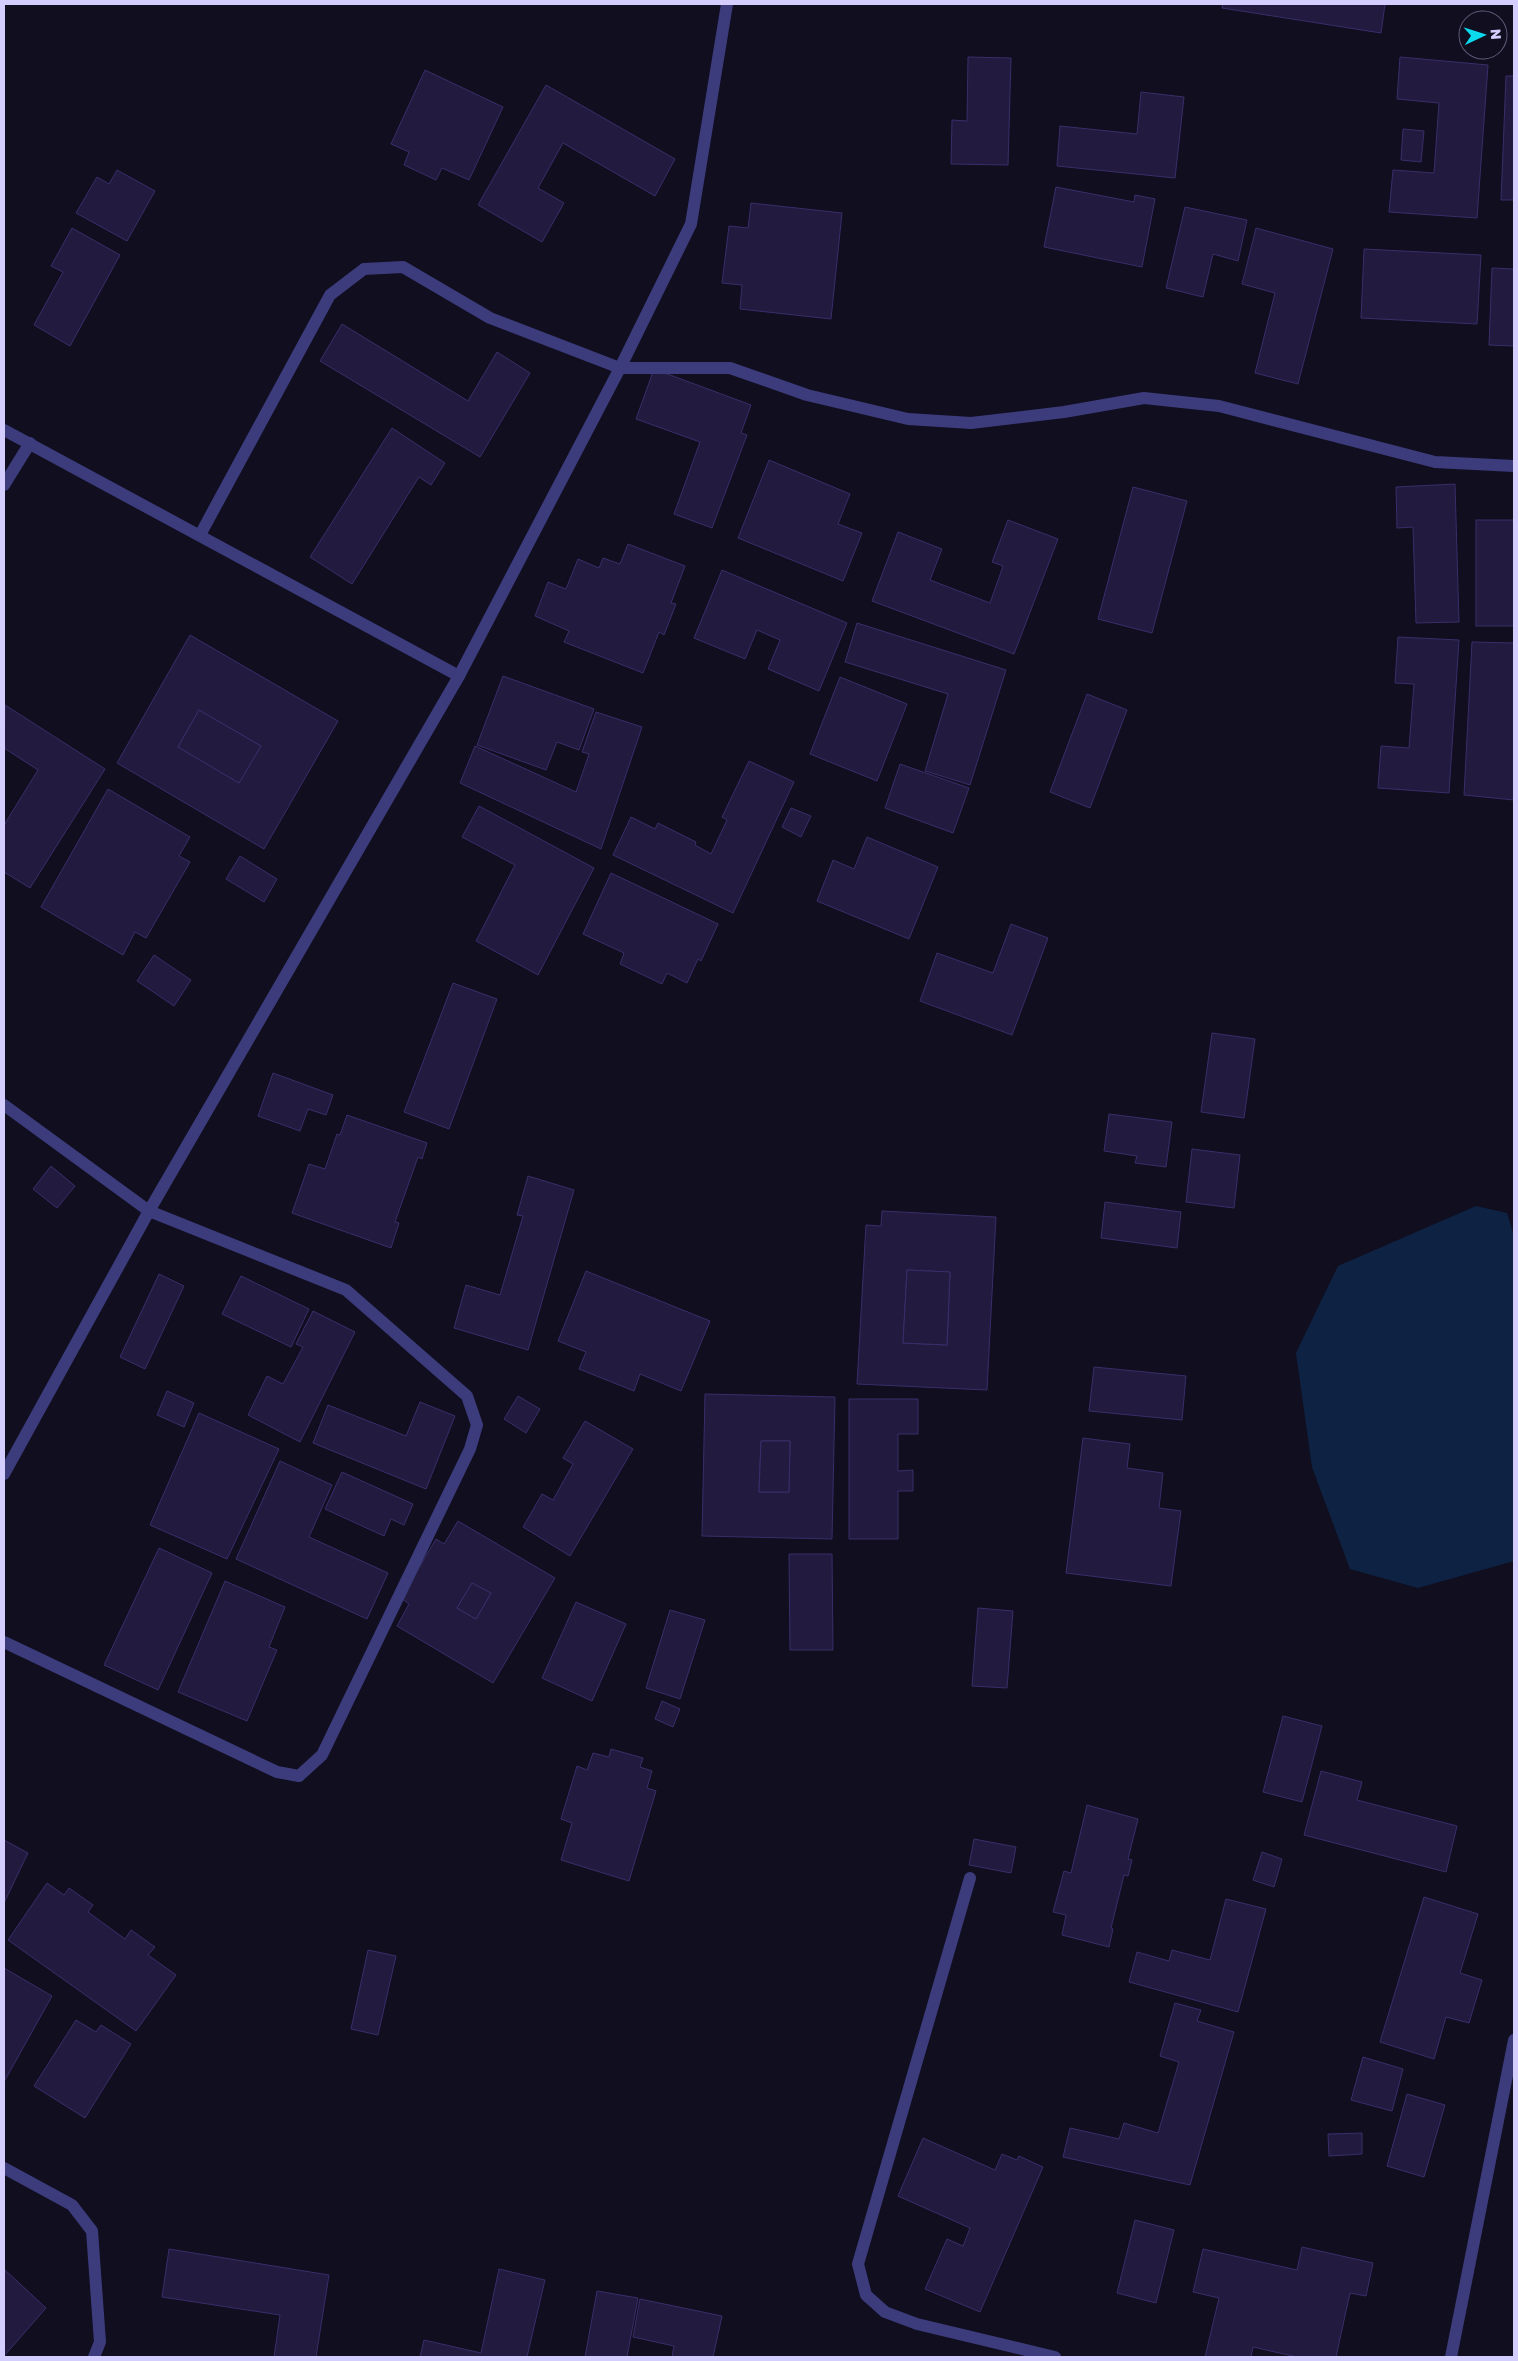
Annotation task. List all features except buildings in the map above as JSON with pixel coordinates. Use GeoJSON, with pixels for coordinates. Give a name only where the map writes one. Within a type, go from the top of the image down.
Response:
{"type":"FeatureCollection","features":[{"type":"Feature","properties":{"kind":"street"},"geometry":{"type":"LineString","coordinates":[[4,1474],[149,1211],[459,676],[620,368],[690,224],[728,4]]}},
{"type":"Feature","properties":{"kind":"street"},"geometry":{"type":"LineString","coordinates":[[200,535],[330,295],[364,269],[403,266],[490,318],[620,368],[730,368],[807,395],[908,419],[971,423],[1064,412],[1144,398],[1218,406],[1435,462],[1514,466]]}},
{"type":"Feature","properties":{"kind":"street"},"geometry":{"type":"LineString","coordinates":[[4,430],[459,676]]}},
{"type":"Feature","properties":{"kind":"street"},"geometry":{"type":"LineString","coordinates":[[4,485],[30,444]]}},
{"type":"Feature","properties":{"kind":"street"},"geometry":{"type":"LineString","coordinates":[[4,1105],[149,1211],[346,1290],[467,1396],[478,1425],[470,1449],[322,1755],[299,1776],[277,1772],[4,1642]]}},
{"type":"Feature","properties":{"kind":"street"},"geometry":{"type":"LineString","coordinates":[[970,1878],[858,2264],[866,2295],[885,2312],[917,2324],[1055,2357]]}},
{"type":"Feature","properties":{"kind":"street"},"geometry":{"type":"LineString","coordinates":[[1451,2357],[1514,2040]]}},
{"type":"Feature","properties":{"kind":"street"},"geometry":{"type":"LineString","coordinates":[[4,2168],[72,2205],[92,2231],[100,2342],[94,2357]]}},
{"type":"Feature","properties":{"kind":"water"},"geometry":{"type":"Polygon","coordinates":[[[1476,1206],[1507,1213],[1514,1236],[1514,1561],[1418,1588],[1350,1569],[1312,1467],[1296,1353],[1338,1266],[1476,1206]]]}}]}
